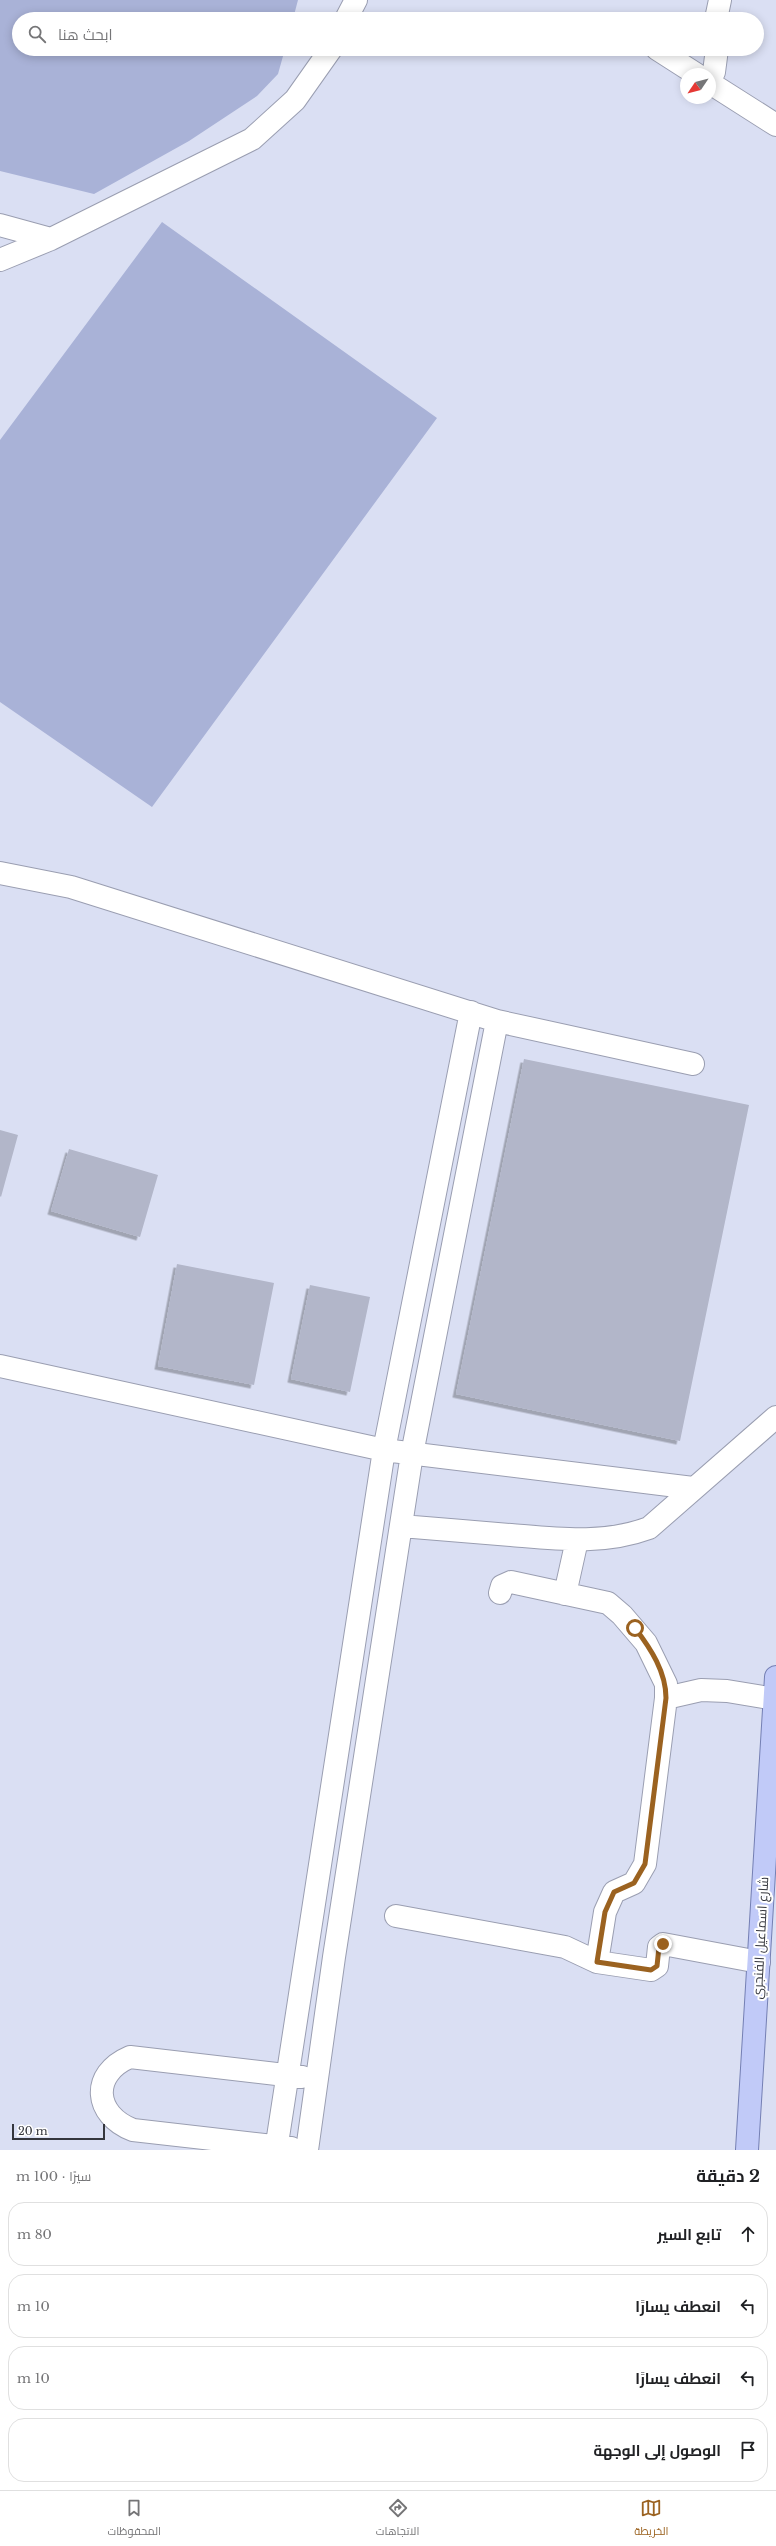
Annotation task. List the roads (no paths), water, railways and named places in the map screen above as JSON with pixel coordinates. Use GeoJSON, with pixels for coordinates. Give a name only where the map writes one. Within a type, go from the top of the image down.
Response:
{"type":"FeatureCollection","features":[{"type":"Feature","properties":{"kind":"main road","name":"شارع اسماعيل الفنجري"},"geometry":{"type":"LineString","coordinates":[[748,2150],[776,1677]]}},
{"type":"Feature","properties":{"kind":"lane"},"geometry":{"type":"LineString","coordinates":[[350,12],[356,0]]}},
{"type":"Feature","properties":{"kind":"lane"},"geometry":{"type":"LineString","coordinates":[[717,12],[720,0]]}},
{"type":"Feature","properties":{"kind":"lane"},"geometry":{"type":"LineString","coordinates":[[0,260],[51,239],[252,139],[295,100],[326,56]]}},
{"type":"Feature","properties":{"kind":"lane"},"geometry":{"type":"LineString","coordinates":[[668,56],[687,68]]}},
{"type":"Feature","properties":{"kind":"lane"},"geometry":{"type":"LineString","coordinates":[[715,68],[716,56]]}},
{"type":"Feature","properties":{"kind":"lane"},"geometry":{"type":"LineString","coordinates":[[716,86],[776,125]]}},
{"type":"Feature","properties":{"kind":"lane"},"geometry":{"type":"LineString","coordinates":[[0,225],[51,239]]}},
{"type":"Feature","properties":{"kind":"lane"},"geometry":{"type":"LineString","coordinates":[[0,873],[71,887],[497,1020],[693,1064]]}},
{"type":"Feature","properties":{"kind":"lane"},"geometry":{"type":"LineString","coordinates":[[277,2148],[384,1450],[471,1012]]}},
{"type":"Feature","properties":{"kind":"lane"},"geometry":{"type":"LineString","coordinates":[[317,2078],[130,2057],[111,2068],[104,2078],[101,2092],[104,2106],[113,2118],[122,2126],[133,2130],[277,2148],[305,2150],[317,2078],[334,1957],[412,1454],[497,1020]]}},
{"type":"Feature","properties":{"kind":"lane"},"geometry":{"type":"LineString","coordinates":[[0,1366],[384,1450],[693,1488]]}},
{"type":"Feature","properties":{"kind":"lane"},"geometry":{"type":"LineString","coordinates":[[401,1526],[576,1540],[610,1539],[630,1535],[649,1528],[776,1417]]}},
{"type":"Feature","properties":{"kind":"lane"},"geometry":{"type":"LineString","coordinates":[[565,1594],[576,1540]]}},
{"type":"Feature","properties":{"kind":"lane"},"geometry":{"type":"LineString","coordinates":[[500,1593],[502,1586],[511,1582],[608,1603],[622,1615],[646,1643],[656,1660],[666,1684],[666,1698],[645,1864],[634,1883],[614,1892],[605,1912],[597,1962]]}},
{"type":"Feature","properties":{"kind":"lane"},"geometry":{"type":"LineString","coordinates":[[666,1698],[701,1690],[728,1691],[774,1699]]}},
{"type":"Feature","properties":{"kind":"lane"},"geometry":{"type":"LineString","coordinates":[[396,1916],[565,1947],[597,1962],[651,1970],[657,1966],[659,1947],[663,1944],[759,1962]]}},
{"type":"Feature","properties":{"kind":"lane"},"geometry":{"type":"LineString","coordinates":[[306,1954],[334,1957]]}}]}
